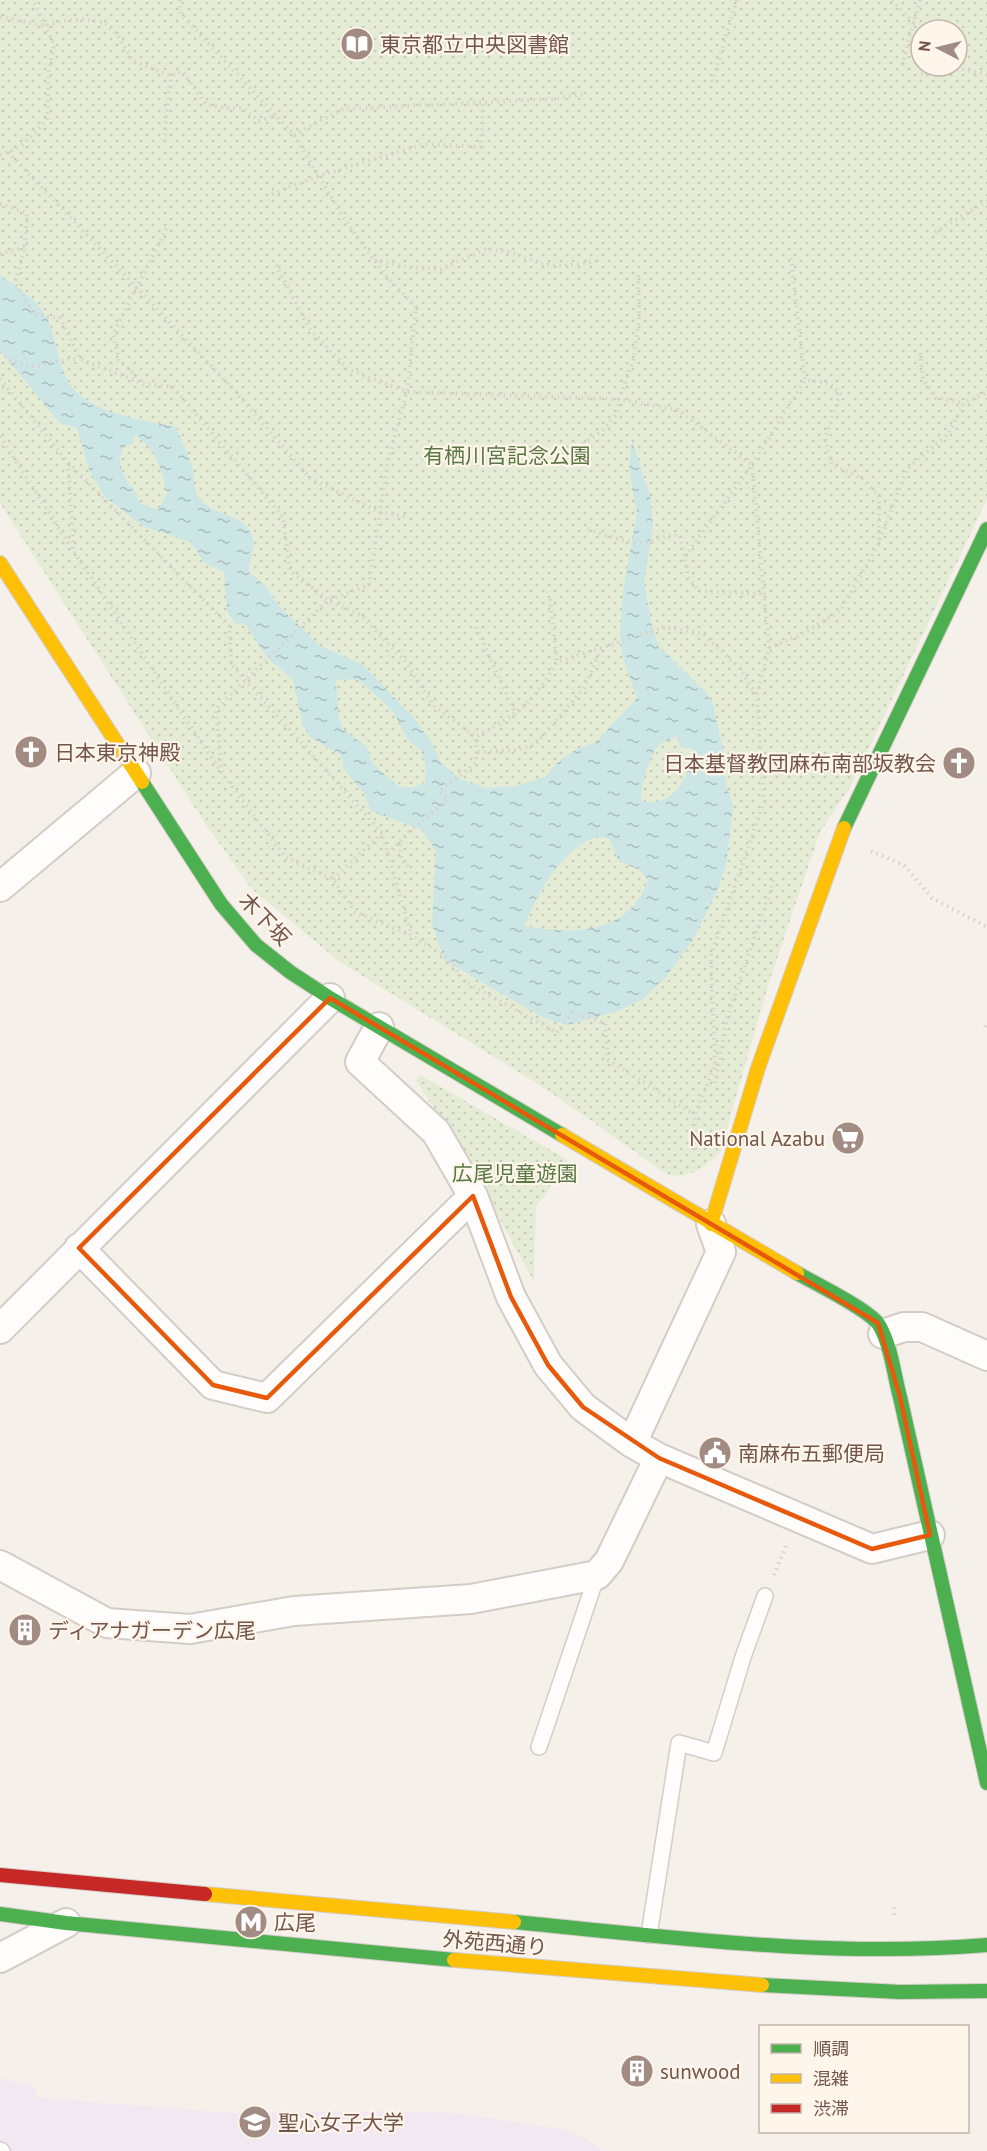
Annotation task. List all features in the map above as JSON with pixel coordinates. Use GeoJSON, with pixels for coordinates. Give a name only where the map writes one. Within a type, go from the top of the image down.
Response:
{"type":"FeatureCollection","features":[{"type":"Feature","properties":{"kind":"street"},"geometry":{"type":"LineString","coordinates":[[632,1443],[721,1252],[711,1224],[758,1068],[840,837],[987,529]]}},
{"type":"Feature","properties":{"kind":"street","name":"木下坂"},"geometry":{"type":"LineString","coordinates":[[0,563],[221,904],[265,952],[330,998],[862,1311],[878,1323],[883,1334]]}},
{"type":"Feature","properties":{"kind":"street"},"geometry":{"type":"LineString","coordinates":[[0,887],[136,773]]}},
{"type":"Feature","properties":{"kind":"street"},"geometry":{"type":"LineString","coordinates":[[0,1329],[330,998]]}},
{"type":"Feature","properties":{"kind":"street"},"geometry":{"type":"LineString","coordinates":[[379,1027],[360,1062],[436,1132],[473,1196],[511,1297],[548,1365],[584,1407],[632,1443],[659,1458],[872,1549],[930,1535]]}},
{"type":"Feature","properties":{"kind":"street"},"geometry":{"type":"LineString","coordinates":[[79,1248],[213,1385],[267,1398],[473,1196]]}},
{"type":"Feature","properties":{"kind":"street"},"geometry":{"type":"LineString","coordinates":[[987,1356],[922,1327],[904,1327],[883,1334],[987,1783]]}},
{"type":"Feature","properties":{"kind":"street"},"geometry":{"type":"LineString","coordinates":[[0,1565],[107,1623],[190,1629],[294,1611],[471,1599],[597,1575],[609,1561],[659,1458]]}},
{"type":"Feature","properties":{"kind":"street","name":"外苑西通り"},"geometry":{"type":"LineString","coordinates":[[0,1875],[649,1935],[851,1950],[937,1949],[987,1945]]}},
{"type":"Feature","properties":{"kind":"street","name":"外苑西通り"},"geometry":{"type":"LineString","coordinates":[[0,1914],[66,1923],[486,1964],[756,1985],[915,1993],[987,1991]]}},
{"type":"Feature","properties":{"kind":"street"},"geometry":{"type":"LineString","coordinates":[[0,1958],[66,1923]]}},
{"type":"Feature","properties":{"kind":"lane"},"geometry":{"type":"LineString","coordinates":[[539,1747],[597,1575]]}},
{"type":"Feature","properties":{"kind":"lane"},"geometry":{"type":"LineString","coordinates":[[649,1935],[679,1743],[714,1753],[743,1657],[765,1596]]}},
{"type":"Feature","properties":{"kind":"path"},"geometry":{"type":"LineString","coordinates":[[0,155],[20,147],[47,120],[49,71],[54,45],[33,0]]}},
{"type":"Feature","properties":{"kind":"path"},"geometry":{"type":"LineString","coordinates":[[180,0],[181,14],[294,135],[346,222],[416,307],[407,392],[388,460],[369,585],[328,600],[216,709],[222,774]]}},
{"type":"Feature","properties":{"kind":"path"},"geometry":{"type":"LineString","coordinates":[[712,82],[737,0]]}},
{"type":"Feature","properties":{"kind":"path"},"geometry":{"type":"LineString","coordinates":[[892,0],[909,19]]}},
{"type":"Feature","properties":{"kind":"path"},"geometry":{"type":"LineString","coordinates":[[916,18],[920,0]]}},
{"type":"Feature","properties":{"kind":"path"},"geometry":{"type":"LineString","coordinates":[[0,17],[46,26],[84,19],[105,23],[118,36],[133,61],[171,76],[182,71],[206,104],[224,108],[242,108],[259,121],[276,115]]}},
{"type":"Feature","properties":{"kind":"path"},"geometry":{"type":"LineString","coordinates":[[902,65],[909,41]]}},
{"type":"Feature","properties":{"kind":"path"},"geometry":{"type":"LineString","coordinates":[[969,71],[987,74]]}},
{"type":"Feature","properties":{"kind":"path"},"geometry":{"type":"LineString","coordinates":[[164,141],[171,76]]}},
{"type":"Feature","properties":{"kind":"path"},"geometry":{"type":"LineString","coordinates":[[294,135],[343,109],[554,99],[582,94]]}},
{"type":"Feature","properties":{"kind":"path"},"geometry":{"type":"LineString","coordinates":[[273,194],[318,176],[425,144],[480,147],[483,102]]}},
{"type":"Feature","properties":{"kind":"path"},"geometry":{"type":"LineString","coordinates":[[8,152],[136,290],[233,389],[310,478],[380,512],[408,517]]}},
{"type":"Feature","properties":{"kind":"path"},"geometry":{"type":"LineString","coordinates":[[935,232],[987,201]]}},
{"type":"Feature","properties":{"kind":"path"},"geometry":{"type":"LineString","coordinates":[[0,204],[27,213],[25,248],[15,283],[35,315],[60,318],[80,359]]}},
{"type":"Feature","properties":{"kind":"path"},"geometry":{"type":"LineString","coordinates":[[144,384],[118,360],[113,334],[168,225]]}},
{"type":"Feature","properties":{"kind":"path"},"geometry":{"type":"LineString","coordinates":[[0,254],[25,248]]}},
{"type":"Feature","properties":{"kind":"path"},"geometry":{"type":"LineString","coordinates":[[375,260],[407,267],[441,269],[486,249],[511,252],[541,264],[565,266],[597,261]]}},
{"type":"Feature","properties":{"kind":"path"},"geometry":{"type":"LineString","coordinates":[[685,556],[752,465],[805,380],[791,258]]}},
{"type":"Feature","properties":{"kind":"path"},"geometry":{"type":"LineString","coordinates":[[0,436],[74,552],[222,774],[285,857],[333,879],[355,912],[411,935],[448,958],[464,981],[557,1033],[572,1013],[605,1023],[608,1060],[695,1114],[715,1065],[711,955],[764,802],[757,695],[769,648],[752,465],[678,410],[619,399],[407,392],[347,369],[309,328],[276,265]]}},
{"type":"Feature","properties":{"kind":"path"},"geometry":{"type":"LineString","coordinates":[[544,456],[568,454],[602,431],[617,414],[619,399],[634,358],[639,318],[638,272]]}},
{"type":"Feature","properties":{"kind":"path"},"geometry":{"type":"LineString","coordinates":[[0,352],[14,363],[40,367],[71,358],[80,359],[144,384],[172,387],[283,517],[290,572],[328,600],[362,616],[405,661],[434,706],[476,737],[478,752],[476,763],[439,790],[448,800],[411,830],[388,854]]}},
{"type":"Feature","properties":{"kind":"path"},"geometry":{"type":"LineString","coordinates":[[920,353],[923,379],[936,398],[964,403],[987,392]]}},
{"type":"Feature","properties":{"kind":"path"},"geometry":{"type":"LineString","coordinates":[[0,379],[68,462],[229,626],[231,664],[381,833],[411,935]]}},
{"type":"Feature","properties":{"kind":"path"},"geometry":{"type":"LineString","coordinates":[[805,380],[829,383],[840,394],[825,439],[832,465],[862,478],[879,496],[879,543]]}},
{"type":"Feature","properties":{"kind":"path"},"geometry":{"type":"LineString","coordinates":[[769,648],[800,635],[840,610],[879,543],[907,469],[949,433],[964,403]]}},
{"type":"Feature","properties":{"kind":"path"},"geometry":{"type":"LineString","coordinates":[[68,462],[74,552]]}},
{"type":"Feature","properties":{"kind":"path"},"geometry":{"type":"LineString","coordinates":[[588,529],[612,539],[652,542],[662,536],[680,535],[688,577],[699,591],[764,594]]}},
{"type":"Feature","properties":{"kind":"path"},"geometry":{"type":"LineString","coordinates":[[476,737],[516,715],[536,696],[557,662],[550,599]]}},
{"type":"Feature","properties":{"kind":"path"},"geometry":{"type":"LineString","coordinates":[[477,627],[516,715]]}},
{"type":"Feature","properties":{"kind":"path"},"geometry":{"type":"LineString","coordinates":[[557,662],[666,627],[703,634],[739,668],[757,695]]}},
{"type":"Feature","properties":{"kind":"path"},"geometry":{"type":"LineString","coordinates":[[478,752],[515,750],[536,744],[584,688],[601,649]]}},
{"type":"Feature","properties":{"kind":"path"},"geometry":{"type":"LineString","coordinates":[[333,879],[381,833]]}},
{"type":"Feature","properties":{"kind":"path"},"geometry":{"type":"LineString","coordinates":[[840,837],[904,865],[932,898],[987,927]]}},
{"type":"Feature","properties":{"kind":"path"},"geometry":{"type":"LineString","coordinates":[[400,844],[401,859],[411,870]]}},
{"type":"Feature","properties":{"kind":"path"},"geometry":{"type":"LineString","coordinates":[[714,1087],[727,1019],[774,879]]}},
{"type":"Feature","properties":{"kind":"path"},"geometry":{"type":"LineString","coordinates":[[985,1027],[987,1022]]}},
{"type":"Feature","properties":{"kind":"path"},"geometry":{"type":"LineString","coordinates":[[765,1596],[798,1517]]}},
{"type":"Feature","properties":{"kind":"highlighted area"},"geometry":{"type":"Polygon","coordinates":[[[330,998],[878,1323],[900,1397],[930,1535],[872,1549],[659,1458],[583,1407],[548,1365],[511,1297],[473,1196],[267,1398],[213,1385],[79,1248],[330,998]]]}},
{"type":"Feature","properties":{"kind":"shaded area","name":"聖心女子大学"},"geometry":{"type":"Polygon","coordinates":[[[0,2078],[35,2087],[37,2098],[233,2113],[380,2111],[454,2113],[561,2129],[585,2138],[603,2151],[0,2151],[0,2078]]]}},
{"type":"Feature","properties":{"kind":"green space","name":"有栖川宮記念公園"},"geometry":{"type":"Polygon","coordinates":[[[0,0],[987,0],[987,499],[852,784],[820,832],[769,982],[720,1153],[697,1171],[684,1175],[668,1175],[546,1089],[340,962],[252,889],[206,825],[0,503],[0,0]]]}},
{"type":"Feature","properties":{"kind":"green space","name":"広尾児童遊園"},"geometry":{"type":"Polygon","coordinates":[[[420,1075],[568,1160],[536,1207],[534,1282],[464,1154],[416,1081],[420,1075]]]}},
{"type":"Feature","properties":{"kind":"water"},"geometry":{"type":"Polygon","coordinates":[[[0,275],[26,294],[43,311],[65,375],[77,393],[103,409],[176,427],[193,471],[195,491],[199,498],[205,504],[242,523],[252,535],[254,544],[249,572],[265,586],[280,607],[319,645],[363,665],[413,717],[431,741],[441,763],[461,779],[486,788],[517,786],[545,777],[560,760],[577,749],[595,743],[637,698],[623,658],[620,635],[623,591],[637,513],[629,467],[632,441],[650,496],[653,525],[644,582],[652,627],[659,647],[706,692],[713,704],[723,750],[726,784],[733,806],[726,866],[718,889],[694,938],[666,977],[643,999],[618,1011],[567,1025],[542,1017],[444,960],[432,924],[436,851],[422,830],[371,811],[364,794],[344,769],[341,755],[310,737],[303,726],[293,680],[267,658],[246,625],[235,623],[227,610],[224,572],[205,563],[190,542],[143,526],[105,497],[89,470],[77,428],[60,423],[0,351],[0,275]],[[136,436],[133,437],[134,444],[123,447],[121,453],[122,470],[127,481],[135,490],[137,498],[146,506],[159,509],[167,493],[160,468],[149,447],[136,436]],[[356,679],[336,680],[339,719],[344,730],[367,747],[373,764],[398,786],[414,788],[425,782],[426,769],[421,750],[408,738],[395,715],[356,679]],[[677,736],[661,744],[649,763],[641,800],[661,801],[670,796],[678,788],[689,769],[692,749],[680,747],[677,736]],[[596,837],[583,843],[561,862],[552,874],[524,926],[561,930],[596,927],[613,921],[627,912],[639,898],[648,880],[641,871],[618,860],[609,838],[596,837]]]}},
{"type":"Feature","properties":{"kind":"traffic: fast"},"geometry":{"type":"LineString","coordinates":[[844,828],[987,529]]}},
{"type":"Feature","properties":{"kind":"traffic: fast"},"geometry":{"type":"LineString","coordinates":[[142,782],[221,904],[256,945],[290,972],[330,998],[562,1135]]}},
{"type":"Feature","properties":{"kind":"traffic: fast"},"geometry":{"type":"LineString","coordinates":[[797,1273],[865,1312],[874,1319],[883,1333],[892,1360],[987,1783]]}},
{"type":"Feature","properties":{"kind":"traffic: fast"},"geometry":{"type":"LineString","coordinates":[[0,1914],[66,1923],[454,1960]]}},
{"type":"Feature","properties":{"kind":"traffic: fast"},"geometry":{"type":"LineString","coordinates":[[514,1922],[691,1939],[809,1947],[869,1949],[987,1945]]}},
{"type":"Feature","properties":{"kind":"traffic: fast"},"geometry":{"type":"LineString","coordinates":[[762,1985],[900,1992],[987,1991]]}},
{"type":"Feature","properties":{"kind":"traffic: slow"},"geometry":{"type":"LineString","coordinates":[[0,563],[142,782]]}},
{"type":"Feature","properties":{"kind":"traffic: slow"},"geometry":{"type":"LineString","coordinates":[[711,1224],[758,1068],[844,828]]}},
{"type":"Feature","properties":{"kind":"traffic: slow"},"geometry":{"type":"LineString","coordinates":[[562,1135],[797,1273]]}},
{"type":"Feature","properties":{"kind":"traffic: slow"},"geometry":{"type":"LineString","coordinates":[[205,1894],[514,1922]]}},
{"type":"Feature","properties":{"kind":"traffic: slow"},"geometry":{"type":"LineString","coordinates":[[454,1960],[762,1985]]}},
{"type":"Feature","properties":{"kind":"traffic: jam"},"geometry":{"type":"LineString","coordinates":[[0,1875],[205,1894]]}},
{"type":"Feature","properties":{"kind":"place","name":"東京都立中央図書館"},"geometry":{"type":"Point","coordinates":[357,44]}},
{"type":"Feature","properties":{"kind":"place","name":"日本東京神殿"},"geometry":{"type":"Point","coordinates":[31,752]}},
{"type":"Feature","properties":{"kind":"place","name":"日本基督教団麻布南部坂教会"},"geometry":{"type":"Point","coordinates":[959,763]}},
{"type":"Feature","properties":{"kind":"place","name":"National Azabu"},"geometry":{"type":"Point","coordinates":[848,1138]}},
{"type":"Feature","properties":{"kind":"place","name":"南麻布五郵便局"},"geometry":{"type":"Point","coordinates":[715,1453]}},
{"type":"Feature","properties":{"kind":"place","name":"ディアナガーデン広尾"},"geometry":{"type":"Point","coordinates":[25,1630]}},
{"type":"Feature","properties":{"kind":"place","name":"広尾"},"geometry":{"type":"Point","coordinates":[251,1922]}},
{"type":"Feature","properties":{"kind":"place","name":"sunwood"},"geometry":{"type":"Point","coordinates":[637,2071]}},
{"type":"Feature","properties":{"kind":"place","name":"聖心女子大学"},"geometry":{"type":"Point","coordinates":[255,2122]}}]}
